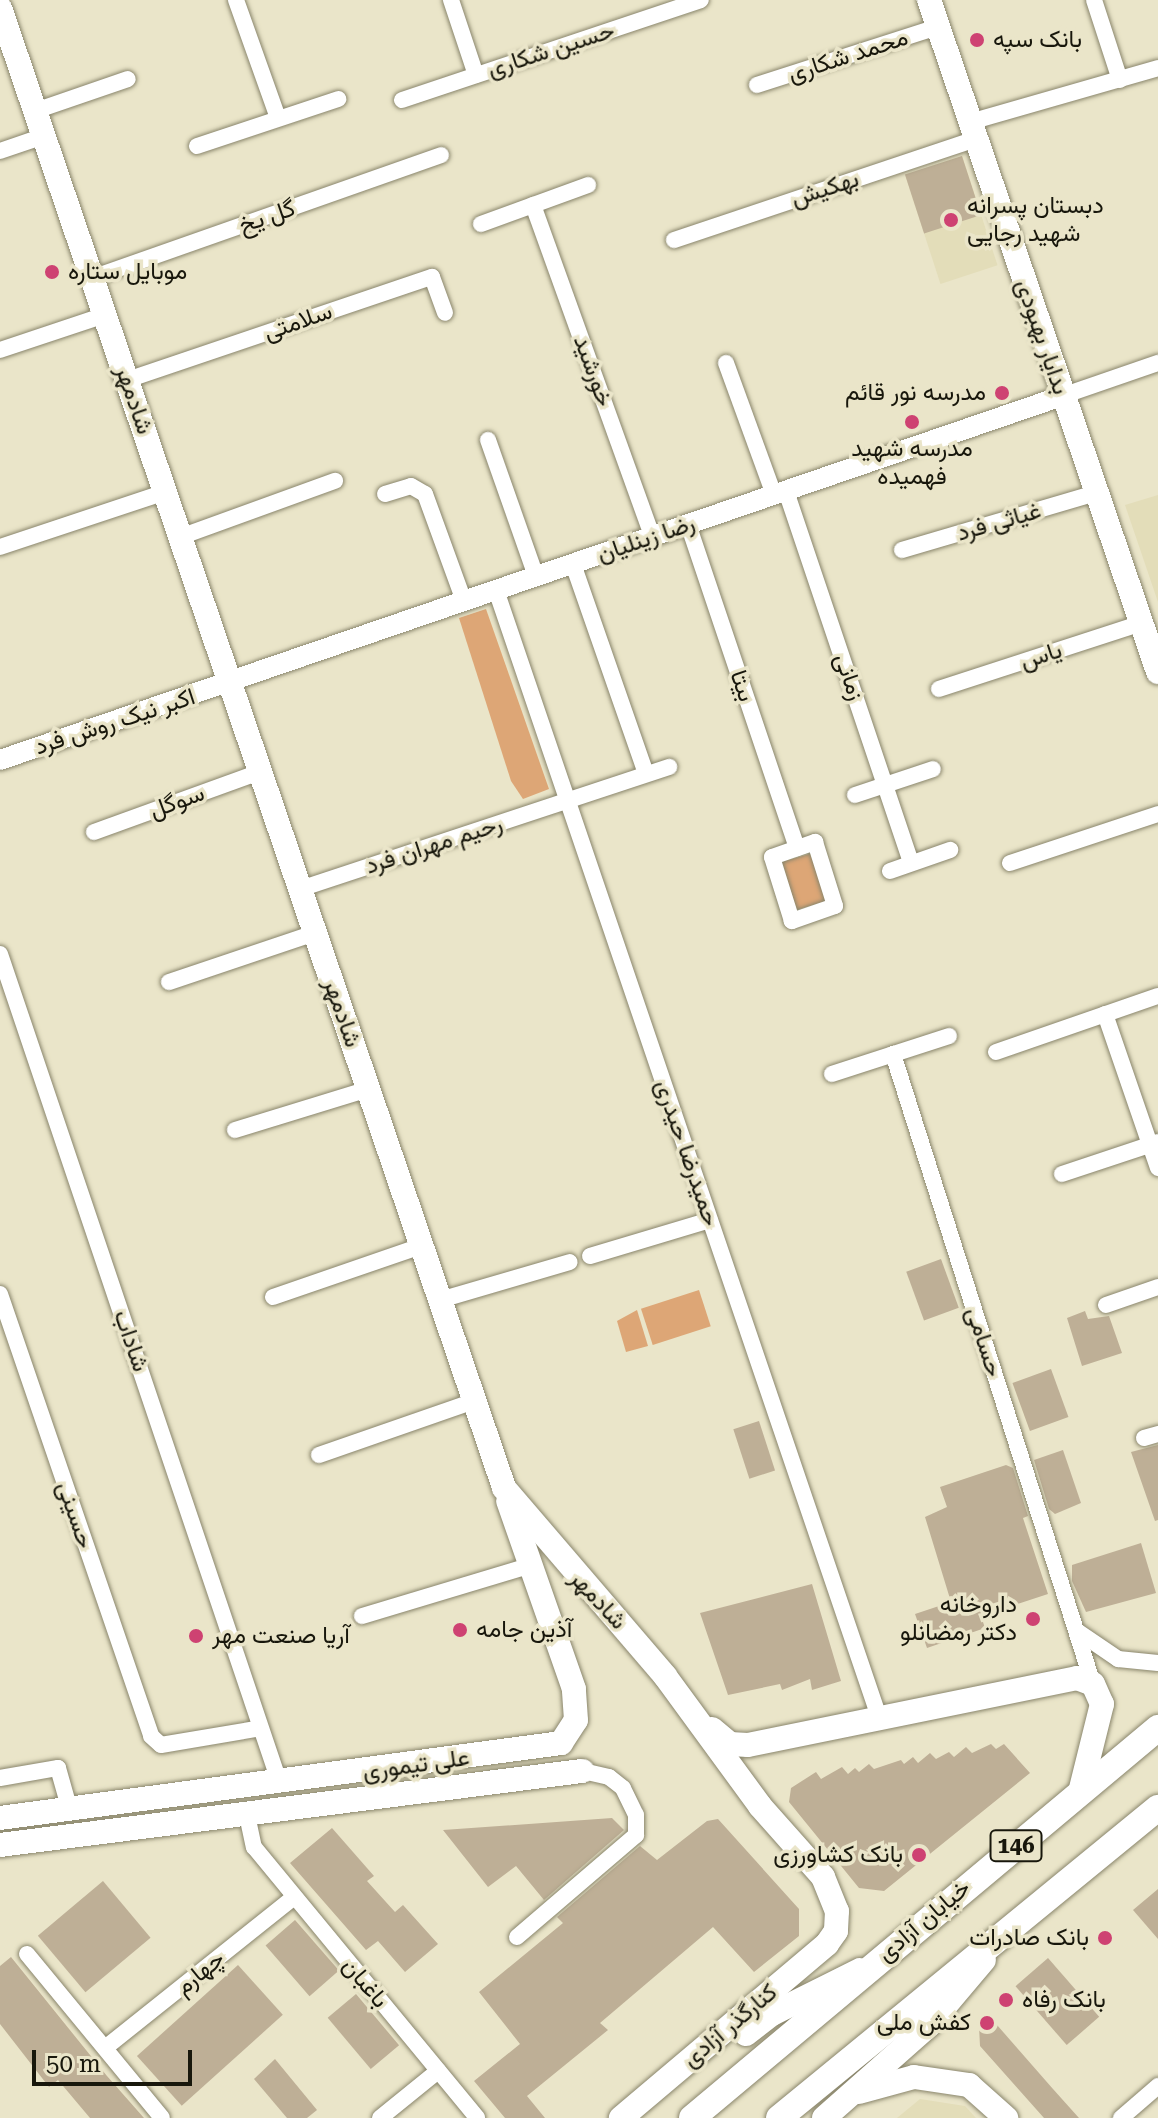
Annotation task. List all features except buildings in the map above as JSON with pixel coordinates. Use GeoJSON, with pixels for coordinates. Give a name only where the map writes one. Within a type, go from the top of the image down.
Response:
{"type":"FeatureCollection","features":[{"type":"Feature","properties":{"kind":"main road","name":"بدایار بهبودی"},"geometry":{"type":"LineString","coordinates":[[929,0],[1158,672]]}},
{"type":"Feature","properties":{"kind":"main road","name":"شادمهر"},"geometry":{"type":"LineString","coordinates":[[0,8],[504,1488],[692,1712],[760,1806],[823,1877],[837,1911],[836,1931]]}},
{"type":"Feature","properties":{"kind":"main road","name":"علی تیموری"},"geometry":{"type":"LineString","coordinates":[[0,1818],[69,1807],[280,1784],[553,1746],[569,1736],[576,1720],[574,1689],[504,1488]]}},
{"type":"Feature","properties":{"kind":"main road"},"geometry":{"type":"LineString","coordinates":[[692,1712],[737,1745],[1077,1678],[1093,1684],[1102,1704],[1080,1792]]}},
{"type":"Feature","properties":{"kind":"main road","name":"خیابان آزادی"},"geometry":{"type":"LineString","coordinates":[[692,2118],[873,1963],[1158,1728]]}},
{"type":"Feature","properties":{"kind":"main road","name":"علی تیموری"},"geometry":{"type":"LineString","coordinates":[[0,1845],[582,1771]]}},
{"type":"Feature","properties":{"kind":"main road"},"geometry":{"type":"LineString","coordinates":[[280,1784],[283,1811]]}},
{"type":"Feature","properties":{"kind":"main road","name":"146"},"geometry":{"type":"LineString","coordinates":[[779,2118],[1158,1808]]}},
{"type":"Feature","properties":{"kind":"main road"},"geometry":{"type":"LineString","coordinates":[[824,2118],[929,2025],[1013,1926]]}},
{"type":"Feature","properties":{"kind":"main road","name":"کنارگذر آزادی"},"geometry":{"type":"LineString","coordinates":[[621,2118],[836,1931]]}},
{"type":"Feature","properties":{"kind":"main road","name":"کنارگذر آزادی"},"geometry":{"type":"LineString","coordinates":[[638,2118],[772,2014],[873,1963]]}},
{"type":"Feature","properties":{"kind":"main road"},"geometry":{"type":"LineString","coordinates":[[852,2094],[914,2077],[969,2085],[1006,2118]]}},
{"type":"Feature","properties":{"kind":"street"},"geometry":{"type":"LineString","coordinates":[[236,0],[278,118]]}},
{"type":"Feature","properties":{"kind":"street"},"geometry":{"type":"LineString","coordinates":[[451,0],[476,75]]}},
{"type":"Feature","properties":{"kind":"street","name":"حسین شکاری"},"geometry":{"type":"LineString","coordinates":[[402,100],[701,0]]}},
{"type":"Feature","properties":{"kind":"street"},"geometry":{"type":"LineString","coordinates":[[1094,0],[1120,80]]}},
{"type":"Feature","properties":{"kind":"street","name":"محمد شکاری"},"geometry":{"type":"LineString","coordinates":[[757,85],[938,27]]}},
{"type":"Feature","properties":{"kind":"street","name":"بهکیش"},"geometry":{"type":"LineString","coordinates":[[674,240],[973,131],[1158,68]]}},
{"type":"Feature","properties":{"kind":"street"},"geometry":{"type":"LineString","coordinates":[[35,111],[128,79]]}},
{"type":"Feature","properties":{"kind":"street"},"geometry":{"type":"LineString","coordinates":[[197,146],[338,99]]}},
{"type":"Feature","properties":{"kind":"street"},"geometry":{"type":"LineString","coordinates":[[0,151],[44,136]]}},
{"type":"Feature","properties":{"kind":"street","name":"گل یخ"},"geometry":{"type":"LineString","coordinates":[[92,278],[441,155]]}},
{"type":"Feature","properties":{"kind":"street"},"geometry":{"type":"LineString","coordinates":[[481,224],[588,185]]}},
{"type":"Feature","properties":{"kind":"street","name":"خورشید"},"geometry":{"type":"LineString","coordinates":[[533,205],[652,536]]}},
{"type":"Feature","properties":{"kind":"street","name":"سلامتی"},"geometry":{"type":"LineString","coordinates":[[127,380],[432,277],[445,313]]}},
{"type":"Feature","properties":{"kind":"street"},"geometry":{"type":"LineString","coordinates":[[0,350],[105,315]]}},
{"type":"Feature","properties":{"kind":"street"},"geometry":{"type":"LineString","coordinates":[[726,363],[780,493]]}},
{"type":"Feature","properties":{"kind":"street"},"geometry":{"type":"LineString","coordinates":[[1062,396],[1157,365]]}},
{"type":"Feature","properties":{"kind":"street","name":"رضا زینلیان"},"geometry":{"type":"LineString","coordinates":[[230,683],[1062,396]]}},
{"type":"Feature","properties":{"kind":"street"},"geometry":{"type":"LineString","coordinates":[[488,440],[536,576]]}},
{"type":"Feature","properties":{"kind":"street"},"geometry":{"type":"LineString","coordinates":[[180,537],[335,481]]}},
{"type":"Feature","properties":{"kind":"street"},"geometry":{"type":"LineString","coordinates":[[385,494],[411,486],[425,494],[464,601]]}},
{"type":"Feature","properties":{"kind":"street"},"geometry":{"type":"LineString","coordinates":[[0,547],[165,492]]}},
{"type":"Feature","properties":{"kind":"street","name":"زمانی"},"geometry":{"type":"LineString","coordinates":[[780,493],[911,863]]}},
{"type":"Feature","properties":{"kind":"street","name":"غیاثی فرد"},"geometry":{"type":"LineString","coordinates":[[902,550],[1096,493]]}},
{"type":"Feature","properties":{"kind":"street","name":"بیتا"},"geometry":{"type":"LineString","coordinates":[[688,524],[797,848]]}},
{"type":"Feature","properties":{"kind":"street"},"geometry":{"type":"LineString","coordinates":[[573,564],[646,774]]}},
{"type":"Feature","properties":{"kind":"street","name":"حمیدرضا حیدری"},"geometry":{"type":"LineString","coordinates":[[496,590],[879,1717]]}},
{"type":"Feature","properties":{"kind":"street","name":"یاس"},"geometry":{"type":"LineString","coordinates":[[939,689],[1142,623]]}},
{"type":"Feature","properties":{"kind":"street","name":"اکبر نیک روش فرد"},"geometry":{"type":"LineString","coordinates":[[0,760],[230,683]]}},
{"type":"Feature","properties":{"kind":"street","name":"رحیم مهران فرد"},"geometry":{"type":"LineString","coordinates":[[300,889],[669,767]]}},
{"type":"Feature","properties":{"kind":"street"},"geometry":{"type":"LineString","coordinates":[[855,795],[933,769]]}},
{"type":"Feature","properties":{"kind":"street","name":"سوگل"},"geometry":{"type":"LineString","coordinates":[[94,832],[260,772]]}},
{"type":"Feature","properties":{"kind":"street"},"geometry":{"type":"LineString","coordinates":[[1010,863],[1158,814]]}},
{"type":"Feature","properties":{"kind":"street"},"geometry":{"type":"LineString","coordinates":[[815,842],[835,906],[792,921],[772,857],[797,848],[815,842]]}},
{"type":"Feature","properties":{"kind":"street"},"geometry":{"type":"LineString","coordinates":[[890,871],[950,850]]}},
{"type":"Feature","properties":{"kind":"street"},"geometry":{"type":"LineString","coordinates":[[169,982],[315,933]]}},
{"type":"Feature","properties":{"kind":"street","name":"شاداب"},"geometry":{"type":"LineString","coordinates":[[0,954],[280,1784]]}},
{"type":"Feature","properties":{"kind":"street"},"geometry":{"type":"LineString","coordinates":[[996,1052],[1158,996]]}},
{"type":"Feature","properties":{"kind":"street"},"geometry":{"type":"LineString","coordinates":[[1105,1014],[1154,1143],[1158,1168]]}},
{"type":"Feature","properties":{"kind":"street"},"geometry":{"type":"LineString","coordinates":[[832,1074],[949,1036]]}},
{"type":"Feature","properties":{"kind":"street","name":"حسامی"},"geometry":{"type":"LineString","coordinates":[[893,1054],[1093,1684]]}},
{"type":"Feature","properties":{"kind":"street"},"geometry":{"type":"LineString","coordinates":[[235,1130],[368,1089]]}},
{"type":"Feature","properties":{"kind":"street"},"geometry":{"type":"LineString","coordinates":[[1062,1174],[1154,1143]]}},
{"type":"Feature","properties":{"kind":"street"},"geometry":{"type":"LineString","coordinates":[[590,1256],[710,1220]]}},
{"type":"Feature","properties":{"kind":"street"},"geometry":{"type":"LineString","coordinates":[[273,1297],[421,1246]]}},
{"type":"Feature","properties":{"kind":"street"},"geometry":{"type":"LineString","coordinates":[[440,1300],[570,1262]]}},
{"type":"Feature","properties":{"kind":"street"},"geometry":{"type":"LineString","coordinates":[[1106,1305],[1158,1287]]}},
{"type":"Feature","properties":{"kind":"street","name":"حسینی"},"geometry":{"type":"LineString","coordinates":[[0,1294],[151,1736],[161,1745],[261,1728]]}},
{"type":"Feature","properties":{"kind":"street"},"geometry":{"type":"LineString","coordinates":[[319,1455],[474,1401]]}},
{"type":"Feature","properties":{"kind":"street"},"geometry":{"type":"LineString","coordinates":[[362,1616],[529,1566]]}},
{"type":"Feature","properties":{"kind":"street"},"geometry":{"type":"LineString","coordinates":[[1076,1630],[1118,1659],[1158,1663]]}},
{"type":"Feature","properties":{"kind":"street"},"geometry":{"type":"LineString","coordinates":[[0,1778],[58,1768],[69,1807]]}},
{"type":"Feature","properties":{"kind":"street"},"geometry":{"type":"LineString","coordinates":[[517,1937],[632,1843],[636,1815],[629,1796],[609,1777],[582,1771]]}},
{"type":"Feature","properties":{"kind":"street","name":"باغبان"},"geometry":{"type":"LineString","coordinates":[[247,1815],[254,1847],[477,2118]]}},
{"type":"Feature","properties":{"kind":"street","name":"چهارم"},"geometry":{"type":"LineString","coordinates":[[105,2048],[294,1897]]}},
{"type":"Feature","properties":{"kind":"street"},"geometry":{"type":"LineString","coordinates":[[27,1954],[162,2118]]}},
{"type":"Feature","properties":{"kind":"street"},"geometry":{"type":"LineString","coordinates":[[380,2118],[438,2071]]}},
{"type":"Feature","properties":{"kind":"street"},"geometry":{"type":"LineString","coordinates":[[1121,2118],[1158,2086]]}},
{"type":"Feature","properties":{"kind":"shaded area","name":"دبستان پسرانه شهید رجایی"},"geometry":{"type":"Polygon","coordinates":[[[962,156],[998,265],[940,284],[905,175],[962,156]]]}},
{"type":"Feature","properties":{"kind":"shaded area"},"geometry":{"type":"Polygon","coordinates":[[[1158,495],[1158,602],[1125,505],[1158,495]]]}},
{"type":"Feature","properties":{"kind":"shaded area"},"geometry":{"type":"Polygon","coordinates":[[[486,609],[549,789],[523,799],[511,781],[459,618],[486,609]]]}},
{"type":"Feature","properties":{"kind":"shaded area"},"geometry":{"type":"Polygon","coordinates":[[[813,853],[827,901],[796,910],[782,862],[813,853]]]}},
{"type":"Feature","properties":{"kind":"shaded area"},"geometry":{"type":"Polygon","coordinates":[[[699,1290],[711,1326],[653,1345],[641,1309],[699,1290]]]}},
{"type":"Feature","properties":{"kind":"shaded area"},"geometry":{"type":"Polygon","coordinates":[[[637,1310],[648,1346],[626,1352],[617,1321],[637,1310]]]}},
{"type":"Feature","properties":{"kind":"shaded area"},"geometry":{"type":"Polygon","coordinates":[[[920,2099],[965,2106],[976,2118],[897,2118],[920,2099]]]}},
{"type":"Feature","properties":{"kind":"place","name":"بانک سپه"},"geometry":{"type":"Point","coordinates":[977,40]}},
{"type":"Feature","properties":{"kind":"place","name":"دبستان پسرانه شهید رجایی"},"geometry":{"type":"Point","coordinates":[951,220]}},
{"type":"Feature","properties":{"kind":"place","name":"موبایل ستاره"},"geometry":{"type":"Point","coordinates":[52,272]}},
{"type":"Feature","properties":{"kind":"place","name":"مدرسه نور قائم"},"geometry":{"type":"Point","coordinates":[1002,393]}},
{"type":"Feature","properties":{"kind":"place","name":"مدرسه شهید فهمیده"},"geometry":{"type":"Point","coordinates":[912,422]}},
{"type":"Feature","properties":{"kind":"place","name":"داروخانه دکتر رمضانلو"},"geometry":{"type":"Point","coordinates":[1033,1619]}},
{"type":"Feature","properties":{"kind":"place","name":"آذین جامه"},"geometry":{"type":"Point","coordinates":[460,1630]}},
{"type":"Feature","properties":{"kind":"place","name":"آریا صنعت مهر"},"geometry":{"type":"Point","coordinates":[196,1636]}},
{"type":"Feature","properties":{"kind":"place","name":"بانک کشاورزی"},"geometry":{"type":"Point","coordinates":[919,1855]}},
{"type":"Feature","properties":{"kind":"place","name":"بانک صادرات"},"geometry":{"type":"Point","coordinates":[1105,1938]}},
{"type":"Feature","properties":{"kind":"place","name":"بانک رفاه"},"geometry":{"type":"Point","coordinates":[1006,2000]}},
{"type":"Feature","properties":{"kind":"place","name":"کفش ملی"},"geometry":{"type":"Point","coordinates":[987,2023]}}]}
